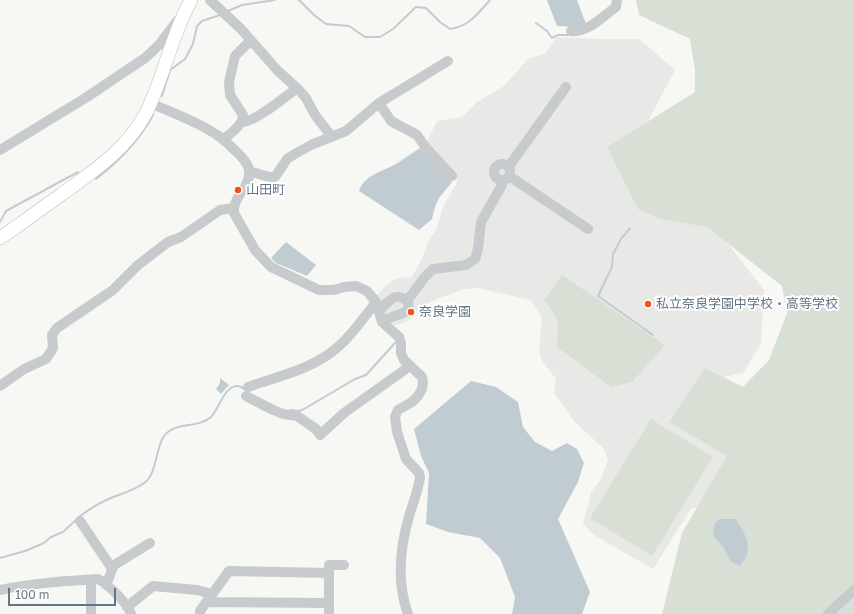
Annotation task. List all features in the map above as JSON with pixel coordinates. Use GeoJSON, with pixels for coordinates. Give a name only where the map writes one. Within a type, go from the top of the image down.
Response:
{"type":"FeatureCollection","features":[{"type":"Feature","properties":{"kind":"main road"},"geometry":{"type":"LineString","coordinates":[[0,238],[95,171],[130,137],[150,103],[171,44],[188,5]]}},
{"type":"Feature","properties":{"kind":"street"},"geometry":{"type":"LineString","coordinates":[[210,0],[251,40],[306,98],[314,115],[332,137]]}},
{"type":"Feature","properties":{"kind":"street"},"geometry":{"type":"LineString","coordinates":[[571,31],[576,32],[589,27],[616,7],[617,0]]}},
{"type":"Feature","properties":{"kind":"street"},"geometry":{"type":"LineString","coordinates":[[0,150],[87,97],[154,51],[188,5]]}},
{"type":"Feature","properties":{"kind":"street"},"geometry":{"type":"LineString","coordinates":[[242,122],[243,115],[230,94],[229,82],[235,56],[251,40]]}},
{"type":"Feature","properties":{"kind":"street"},"geometry":{"type":"LineString","coordinates":[[250,172],[259,172],[268,177],[275,177],[287,159],[310,145],[346,132],[379,103],[448,61]]}},
{"type":"Feature","properties":{"kind":"street"},"geometry":{"type":"LineString","coordinates":[[382,322],[389,317],[403,313],[407,310],[407,301],[424,278],[433,269],[466,265],[475,259],[478,249],[481,222],[502,185],[506,174],[566,87]]}},
{"type":"Feature","properties":{"kind":"street"},"geometry":{"type":"LineString","coordinates":[[223,140],[242,122],[247,122],[255,117],[296,88]]}},
{"type":"Feature","properties":{"kind":"street"},"geometry":{"type":"LineString","coordinates":[[150,103],[210,130],[223,140],[246,163],[250,172],[248,182],[233,208],[236,218],[245,230],[255,250],[271,267],[319,290],[334,290],[356,286],[367,291],[378,306],[382,322],[399,336],[401,342],[401,353],[404,360],[422,377],[422,389],[416,399],[398,410],[395,417],[397,432],[406,459],[419,473],[420,478],[401,556],[403,602],[408,614]]}},
{"type":"Feature","properties":{"kind":"street"},"geometry":{"type":"LineString","coordinates":[[379,103],[391,121],[417,135],[426,148],[452,176]]}},
{"type":"Feature","properties":{"kind":"street"},"geometry":{"type":"LineString","coordinates":[[506,174],[588,229]]}},
{"type":"Feature","properties":{"kind":"street"},"geometry":{"type":"LineString","coordinates":[[0,386],[24,369],[46,359],[53,348],[52,335],[57,328],[113,290],[147,258],[168,242],[181,236],[220,210],[233,208]]}},
{"type":"Feature","properties":{"kind":"street"},"geometry":{"type":"LineString","coordinates":[[407,301],[400,297],[393,298],[378,306],[340,346],[324,358],[306,368],[247,391],[271,409],[283,414],[298,416],[316,429],[320,435],[344,413],[410,366]]}},
{"type":"Feature","properties":{"kind":"street"},"geometry":{"type":"LineString","coordinates":[[319,425],[344,413]]}},
{"type":"Feature","properties":{"kind":"street"},"geometry":{"type":"LineString","coordinates":[[80,521],[111,567],[112,570],[106,585]]}},
{"type":"Feature","properties":{"kind":"street"},"geometry":{"type":"LineString","coordinates":[[111,567],[150,543]]}},
{"type":"Feature","properties":{"kind":"street"},"geometry":{"type":"LineString","coordinates":[[329,614],[329,565],[344,565]]}},
{"type":"Feature","properties":{"kind":"street"},"geometry":{"type":"LineString","coordinates":[[200,614],[200,611],[229,571],[329,573]]}},
{"type":"Feature","properties":{"kind":"street"},"geometry":{"type":"LineString","coordinates":[[0,590],[42,582],[98,579],[106,585],[129,610],[153,586],[197,590],[209,598],[329,602]]}},
{"type":"Feature","properties":{"kind":"street"},"geometry":{"type":"LineString","coordinates":[[91,580],[91,614]]}},
{"type":"Feature","properties":{"kind":"street"},"geometry":{"type":"LineString","coordinates":[[828,614],[854,590]]}},
{"type":"Feature","properties":{"kind":"shaded area"},"geometry":{"type":"Polygon","coordinates":[[[547,0],[577,0],[586,24],[578,27],[557,26],[547,0]]]}},
{"type":"Feature","properties":{"kind":"shaded area"},"geometry":{"type":"Polygon","coordinates":[[[636,0],[854,0],[854,614],[662,614],[682,533],[727,456],[669,422],[705,368],[743,387],[769,360],[787,313],[782,286],[707,227],[660,219],[638,209],[607,147],[695,92],[695,70],[690,39],[639,15],[636,0]]]}},
{"type":"Feature","properties":{"kind":"shaded area","name":"私立奈良学園中学校・高等学校"},"geometry":{"type":"Polygon","coordinates":[[[557,37],[639,39],[675,70],[628,159],[705,214],[764,290],[761,344],[743,373],[709,380],[749,462],[704,507],[691,509],[653,569],[594,535],[583,524],[591,492],[601,479],[608,460],[604,449],[574,421],[554,393],[556,379],[541,359],[539,348],[542,318],[531,300],[478,288],[464,289],[420,307],[413,317],[406,322],[392,326],[387,322],[376,297],[385,286],[395,279],[405,277],[411,278],[420,263],[430,238],[436,231],[443,207],[457,183],[457,177],[426,144],[437,121],[462,117],[477,102],[504,86],[528,59],[545,54],[557,37]]]}},
{"type":"Feature","properties":{"kind":"shaded area"},"geometry":{"type":"Polygon","coordinates":[[[420,148],[452,182],[439,198],[432,219],[419,230],[359,191],[361,186],[369,177],[396,164],[420,148]]]}},
{"type":"Feature","properties":{"kind":"shaded area"},"geometry":{"type":"Polygon","coordinates":[[[286,242],[316,265],[307,276],[276,263],[271,258],[286,242]]]}},
{"type":"Feature","properties":{"kind":"shaded area"},"geometry":{"type":"Polygon","coordinates":[[[562,275],[665,345],[632,382],[611,387],[557,347],[558,327],[556,318],[544,300],[562,275]]]}},
{"type":"Feature","properties":{"kind":"shaded area"},"geometry":{"type":"Polygon","coordinates":[[[220,378],[229,385],[221,394],[216,389],[220,383],[220,378]]]}},
{"type":"Feature","properties":{"kind":"shaded area"},"geometry":{"type":"Polygon","coordinates":[[[471,381],[496,387],[518,402],[523,427],[535,442],[552,451],[567,443],[577,449],[584,463],[578,482],[558,519],[590,592],[582,614],[512,614],[515,597],[500,558],[480,538],[448,532],[426,524],[429,473],[421,456],[414,429],[471,381]]]}},
{"type":"Feature","properties":{"kind":"shaded area"},"geometry":{"type":"Polygon","coordinates":[[[651,419],[713,457],[652,556],[590,518],[651,419]]]}},
{"type":"Feature","properties":{"kind":"shaded area"},"geometry":{"type":"Polygon","coordinates":[[[719,519],[736,519],[746,537],[748,548],[747,553],[745,560],[740,566],[730,561],[724,548],[713,535],[714,525],[719,519]]]}},
{"type":"Feature","properties":{"kind":"waterway"},"geometry":{"type":"LineString","coordinates":[[228,11],[242,5],[275,0]]}},
{"type":"Feature","properties":{"kind":"waterway"},"geometry":{"type":"LineString","coordinates":[[299,0],[314,15],[326,24],[349,26],[365,37],[380,37],[393,29],[416,7],[426,8],[440,22],[450,29],[457,28],[473,19],[490,0]]}},
{"type":"Feature","properties":{"kind":"waterway"},"geometry":{"type":"LineString","coordinates":[[162,96],[170,70],[185,59],[193,44],[197,26],[202,21],[220,15]]}},
{"type":"Feature","properties":{"kind":"waterway"},"geometry":{"type":"LineString","coordinates":[[536,23],[547,31],[552,38],[558,35],[568,35],[568,32]]}},
{"type":"Feature","properties":{"kind":"waterway"},"geometry":{"type":"LineString","coordinates":[[96,179],[128,150],[153,115]]}},
{"type":"Feature","properties":{"kind":"waterway"},"geometry":{"type":"LineString","coordinates":[[0,222],[6,211],[78,172]]}},
{"type":"Feature","properties":{"kind":"waterway"},"geometry":{"type":"LineString","coordinates":[[630,228],[621,239],[613,254],[612,267],[598,296],[653,335]]}},
{"type":"Feature","properties":{"kind":"waterway"},"geometry":{"type":"LineString","coordinates":[[290,410],[299,411],[304,409],[355,379],[366,375],[395,343]]}},
{"type":"Feature","properties":{"kind":"waterway"},"geometry":{"type":"LineString","coordinates":[[79,517],[100,503],[137,488],[144,483],[154,468],[161,441],[169,431],[174,428],[206,421],[214,414],[229,389],[239,386],[246,390]]}},
{"type":"Feature","properties":{"kind":"waterway"},"geometry":{"type":"LineString","coordinates":[[0,558],[25,551],[44,543],[51,537],[63,532],[76,520]]}},
{"type":"Feature","properties":{"kind":"place","name":"山田町"},"geometry":{"type":"Point","coordinates":[238,190]}},
{"type":"Feature","properties":{"kind":"place","name":"私立奈良学園中学校・高等学校"},"geometry":{"type":"Point","coordinates":[648,304]}},
{"type":"Feature","properties":{"kind":"place","name":"奈良学園"},"geometry":{"type":"Point","coordinates":[411,312]}}]}
